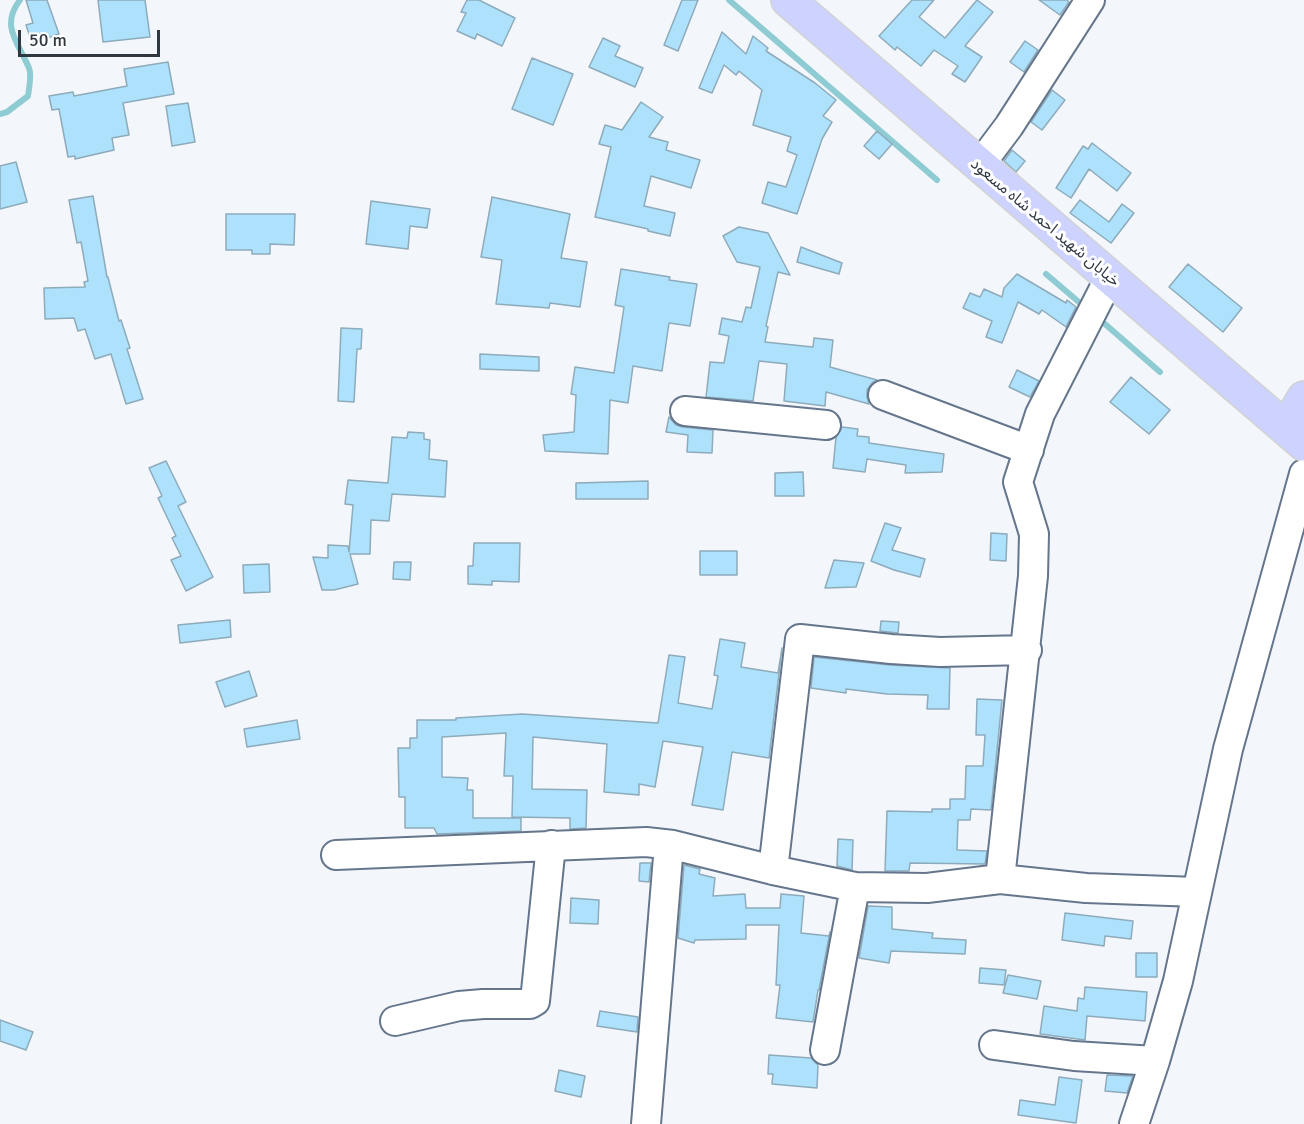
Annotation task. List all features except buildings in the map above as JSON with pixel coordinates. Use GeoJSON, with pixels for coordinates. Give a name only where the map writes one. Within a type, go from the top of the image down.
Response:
{"type":"FeatureCollection","features":[{"type":"Feature","properties":{"kind":"main road","name":"خیابان شهید احمد شاه مسعود"},"geometry":{"type":"LineString","coordinates":[[788,0],[1295,436]]}},
{"type":"Feature","properties":{"kind":"main road"},"geometry":{"type":"LineString","coordinates":[[1295,436],[1304,398]]}},
{"type":"Feature","properties":{"kind":"street"},"geometry":{"type":"LineString","coordinates":[[979,166],[1009,126],[1090,0]]}},
{"type":"Feature","properties":{"kind":"street"},"geometry":{"type":"LineString","coordinates":[[1000,879],[1027,650],[1033,576],[1034,534],[1018,482],[1040,414],[1110,278]]}},
{"type":"Feature","properties":{"kind":"street"},"geometry":{"type":"LineString","coordinates":[[883,395],[1029,450]]}},
{"type":"Feature","properties":{"kind":"street"},"geometry":{"type":"LineString","coordinates":[[685,411],[826,425]]}},
{"type":"Feature","properties":{"kind":"street"},"geometry":{"type":"LineString","coordinates":[[1134,1124],[1178,981],[1228,748],[1304,474]]}},
{"type":"Feature","properties":{"kind":"street"},"geometry":{"type":"LineString","coordinates":[[773,870],[800,639],[920,651],[1027,650]]}},
{"type":"Feature","properties":{"kind":"street"},"geometry":{"type":"LineString","coordinates":[[336,855],[621,842],[669,845],[855,887],[927,888],[1000,879],[1086,888],[1197,892]]}},
{"type":"Feature","properties":{"kind":"street"},"geometry":{"type":"LineString","coordinates":[[395,1022],[459,1006],[530,1004],[535,1001],[551,845]]}},
{"type":"Feature","properties":{"kind":"street"},"geometry":{"type":"LineString","coordinates":[[646,1124],[669,845]]}},
{"type":"Feature","properties":{"kind":"street"},"geometry":{"type":"LineString","coordinates":[[825,1050],[855,887]]}},
{"type":"Feature","properties":{"kind":"street"},"geometry":{"type":"LineString","coordinates":[[994,1045],[1074,1056],[1155,1061]]}},
{"type":"Feature","properties":{"kind":"waterway"},"geometry":{"type":"LineString","coordinates":[[0,114],[7,112],[28,96],[30,71],[11,26],[14,9],[20,0]]}},
{"type":"Feature","properties":{"kind":"waterway"},"geometry":{"type":"LineString","coordinates":[[729,0],[937,180]]}},
{"type":"Feature","properties":{"kind":"waterway"},"geometry":{"type":"LineString","coordinates":[[1046,274],[1087,309]]}},
{"type":"Feature","properties":{"kind":"waterway"},"geometry":{"type":"LineString","coordinates":[[1097,317],[1160,372]]}}]}
